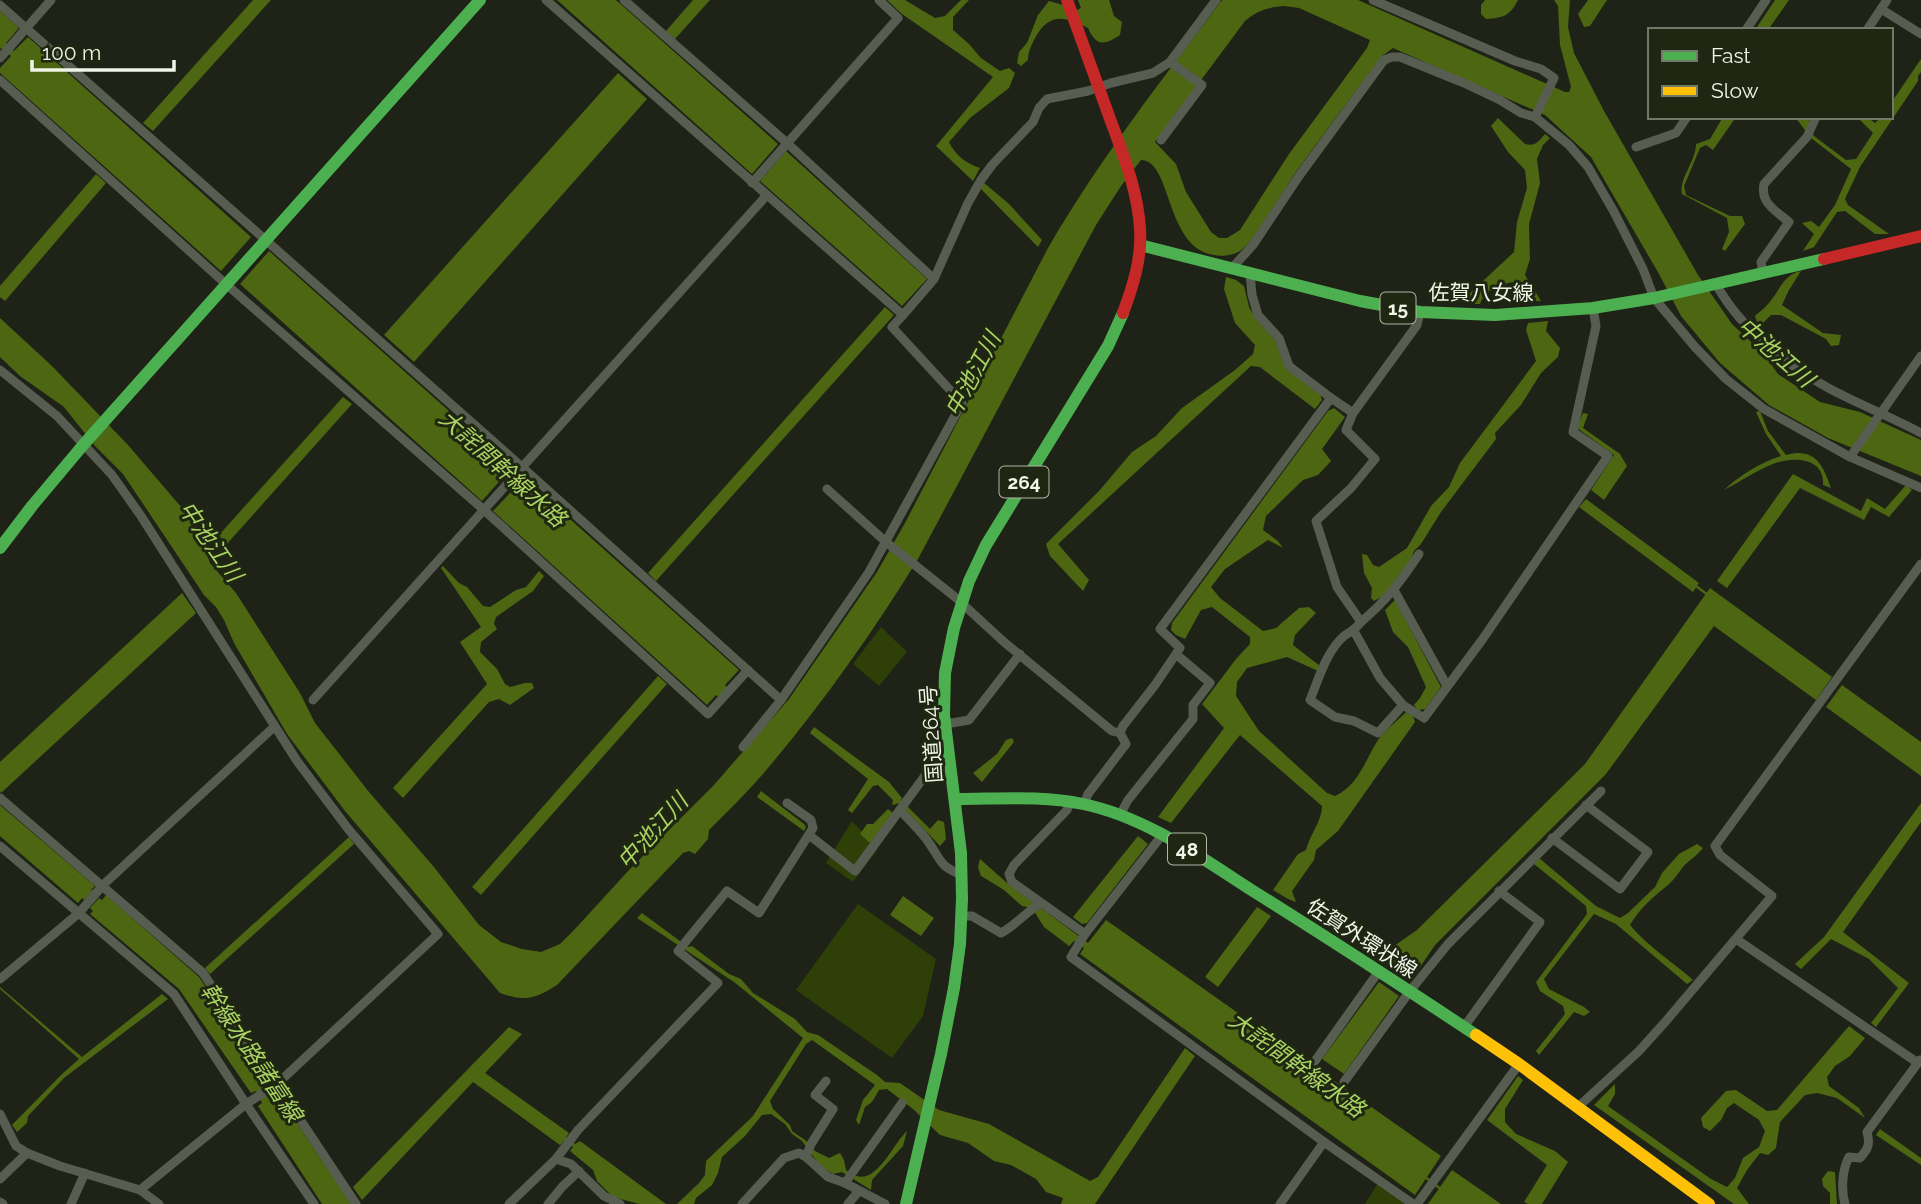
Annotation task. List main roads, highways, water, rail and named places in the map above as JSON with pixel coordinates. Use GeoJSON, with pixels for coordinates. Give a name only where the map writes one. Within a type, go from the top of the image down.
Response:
{"type":"FeatureCollection","features":[{"type":"Feature","properties":{"kind":"main road"},"geometry":{"type":"LineString","coordinates":[[0,548],[84,444],[480,0]]}},
{"type":"Feature","properties":{"kind":"main road","name":"国道264号"},"geometry":{"type":"LineString","coordinates":[[906,1204],[926,1128],[954,993],[962,916],[956,799],[949,760],[944,692],[947,658],[961,602],[975,567],[994,531],[1108,346],[1123,314],[1136,272],[1140,244],[1140,226],[1130,178],[1068,4]]}},
{"type":"Feature","properties":{"kind":"main road","name":"佐賀八女線"},"geometry":{"type":"LineString","coordinates":[[1140,244],[1360,301],[1420,312],[1495,315],[1593,308],[1658,297],[1921,236]]}},
{"type":"Feature","properties":{"kind":"main road","name":"佐賀外環状線"},"geometry":{"type":"LineString","coordinates":[[956,799],[1048,799],[1084,804],[1120,814],[1163,834],[1410,991],[1519,1064],[1709,1204]]}},
{"type":"Feature","properties":{"kind":"water"},"geometry":{"type":"Polygon","coordinates":[[[253,0],[271,0],[153,131],[143,123],[253,0]]]}},
{"type":"Feature","properties":{"kind":"water"},"geometry":{"type":"Polygon","coordinates":[[[557,0],[616,0],[778,144],[752,174],[557,0]]]}},
{"type":"Feature","properties":{"kind":"water"},"geometry":{"type":"Polygon","coordinates":[[[693,0],[710,0],[675,39],[666,31],[693,0]]]}},
{"type":"Feature","properties":{"kind":"water"},"geometry":{"type":"Polygon","coordinates":[[[887,0],[905,0],[935,18],[945,16],[961,0],[969,0],[953,17],[953,30],[981,58],[1000,71],[1009,68],[1015,73],[1009,88],[970,118],[949,142],[962,158],[980,168],[973,181],[936,146],[993,77],[902,14],[887,0]]]}},
{"type":"Feature","properties":{"kind":"water"},"geometry":{"type":"Polygon","coordinates":[[[1078,0],[1109,0],[1114,16],[1122,22],[1120,35],[1110,41],[1101,42],[1094,39],[1088,28],[1080,24],[1065,19],[1052,20],[1035,38],[1028,60],[1021,66],[1017,63],[1019,52],[1027,43],[1038,15],[1049,1],[1077,10],[1081,8],[1078,0]]]}},
{"type":"Feature","properties":{"kind":"water"},"geometry":{"type":"Polygon","coordinates":[[[1222,0],[1358,0],[1569,92],[1571,87],[1560,45],[1558,6],[1554,0],[1570,0],[1568,27],[1574,53],[1698,275],[1732,324],[1764,354],[1778,374],[1820,402],[1860,412],[1921,440],[1921,476],[1828,438],[1769,405],[1720,363],[1681,316],[1591,157],[1545,115],[1393,48],[1382,56],[1296,172],[1253,237],[1237,252],[1217,256],[1198,249],[1186,237],[1178,222],[1159,174],[1151,164],[1141,160],[1096,225],[918,559],[828,693],[761,776],[709,830],[708,839],[695,854],[689,851],[683,853],[557,985],[530,998],[516,998],[500,993],[345,811],[287,734],[216,607],[204,595],[123,474],[95,446],[64,407],[20,376],[0,357],[0,318],[52,366],[128,445],[182,508],[202,540],[210,563],[236,593],[300,693],[315,723],[479,925],[501,942],[541,952],[560,944],[575,929],[629,870],[713,786],[789,699],[877,572],[1068,215],[1131,121],[1222,0]],[[1284,6],[1268,9],[1245,21],[1155,142],[1176,164],[1186,192],[1211,232],[1219,238],[1227,238],[1240,230],[1289,154],[1367,48],[1370,40],[1299,8],[1284,6]]]}},
{"type":"Feature","properties":{"kind":"water"},"geometry":{"type":"Polygon","coordinates":[[[1485,0],[1518,0],[1505,15],[1486,19],[1481,14],[1481,5],[1485,0]]]}},
{"type":"Feature","properties":{"kind":"water"},"geometry":{"type":"Polygon","coordinates":[[[1588,0],[1607,0],[1590,26],[1584,27],[1578,14],[1588,0]]]}},
{"type":"Feature","properties":{"kind":"water"},"geometry":{"type":"Polygon","coordinates":[[[1775,0],[1789,0],[1769,28],[1756,28],[1775,0]]]}},
{"type":"Feature","properties":{"kind":"water"},"geometry":{"type":"Polygon","coordinates":[[[0,11],[19,28],[6,43],[14,51],[28,37],[251,237],[221,271],[0,73],[0,68],[11,56],[0,49],[0,11]]]}},
{"type":"Feature","properties":{"kind":"water"},"geometry":{"type":"Polygon","coordinates":[[[1921,59],[1918,81],[1893,118],[1893,100],[1921,59]]]}},
{"type":"Feature","properties":{"kind":"water"},"geometry":{"type":"Polygon","coordinates":[[[618,73],[647,99],[414,362],[384,335],[618,73]]]}},
{"type":"Feature","properties":{"kind":"water"},"geometry":{"type":"Polygon","coordinates":[[[1498,118],[1525,144],[1534,144],[1545,134],[1550,138],[1543,145],[1537,159],[1540,183],[1529,224],[1530,259],[1525,275],[1541,301],[1529,301],[1515,282],[1494,288],[1485,295],[1480,304],[1466,304],[1469,294],[1514,252],[1517,222],[1527,188],[1525,170],[1508,152],[1491,126],[1498,118]]]}},
{"type":"Feature","properties":{"kind":"water"},"geometry":{"type":"Polygon","coordinates":[[[1722,119],[1735,119],[1713,150],[1706,145],[1700,148],[1684,186],[1686,195],[1730,216],[1742,216],[1745,224],[1725,251],[1722,249],[1729,232],[1727,218],[1682,194],[1685,175],[1696,144],[1710,139],[1722,119]]]}},
{"type":"Feature","properties":{"kind":"water"},"geometry":{"type":"Polygon","coordinates":[[[1797,119],[1809,119],[1809,128],[1814,136],[1846,160],[1856,159],[1873,133],[1859,119],[1870,119],[1875,123],[1879,119],[1892,119],[1860,167],[1845,199],[1848,205],[1889,234],[1875,234],[1845,211],[1837,212],[1814,247],[1803,251],[1814,234],[1802,223],[1811,221],[1819,227],[1835,205],[1851,169],[1811,138],[1797,119]]]}},
{"type":"Feature","properties":{"kind":"water"},"geometry":{"type":"Polygon","coordinates":[[[786,151],[927,279],[902,306],[760,181],[786,151]]]}},
{"type":"Feature","properties":{"kind":"water"},"geometry":{"type":"Polygon","coordinates":[[[96,174],[106,183],[5,301],[0,297],[0,286],[96,174]]]}},
{"type":"Feature","properties":{"kind":"water"},"geometry":{"type":"Polygon","coordinates":[[[983,182],[1009,204],[1042,240],[1038,247],[980,188],[983,182]]]}},
{"type":"Feature","properties":{"kind":"water"},"geometry":{"type":"Polygon","coordinates":[[[269,251],[512,467],[482,501],[240,284],[269,251]]]}},
{"type":"Feature","properties":{"kind":"water"},"geometry":{"type":"Polygon","coordinates":[[[1801,271],[1782,305],[1823,333],[1841,335],[1839,345],[1831,346],[1826,339],[1781,315],[1771,315],[1762,324],[1757,322],[1755,316],[1784,282],[1801,271]]]}},
{"type":"Feature","properties":{"kind":"water"},"geometry":{"type":"Polygon","coordinates":[[[1226,277],[1244,286],[1249,307],[1275,340],[1286,369],[1320,394],[1322,400],[1315,409],[1260,367],[1251,366],[1058,544],[1089,580],[1083,591],[1050,556],[1046,544],[1099,491],[1132,452],[1156,436],[1182,408],[1253,354],[1255,345],[1235,323],[1224,289],[1226,277]]]}},
{"type":"Feature","properties":{"kind":"water"},"geometry":{"type":"Polygon","coordinates":[[[885,307],[894,315],[656,581],[648,573],[885,307]]]}},
{"type":"Feature","properties":{"kind":"water"},"geometry":{"type":"Polygon","coordinates":[[[1548,321],[1546,331],[1560,348],[1558,357],[1541,373],[1521,405],[1495,433],[1496,439],[1441,512],[1385,595],[1374,601],[1371,598],[1372,588],[1364,573],[1362,554],[1367,555],[1373,565],[1379,567],[1407,548],[1431,506],[1449,487],[1460,463],[1536,361],[1526,330],[1528,323],[1548,321]]]}},
{"type":"Feature","properties":{"kind":"water"},"geometry":{"type":"Polygon","coordinates":[[[343,397],[352,404],[226,545],[219,535],[343,397]]]}},
{"type":"Feature","properties":{"kind":"water"},"geometry":{"type":"Polygon","coordinates":[[[1334,408],[1345,417],[1322,449],[1331,461],[1318,475],[1303,480],[1266,516],[1263,530],[1283,548],[1268,540],[1225,569],[1211,587],[1220,598],[1263,631],[1276,628],[1299,608],[1309,607],[1316,613],[1295,635],[1293,645],[1320,666],[1318,671],[1287,657],[1247,668],[1237,682],[1236,696],[1259,731],[1327,793],[1335,796],[1350,785],[1378,740],[1406,712],[1413,716],[1415,722],[1338,831],[1316,850],[1314,860],[1292,891],[1296,902],[1273,890],[1298,854],[1306,850],[1322,806],[1240,735],[1171,823],[1158,817],[1224,728],[1202,704],[1250,644],[1250,637],[1212,607],[1201,610],[1185,639],[1171,630],[1172,623],[1328,411],[1334,408]]]}},
{"type":"Feature","properties":{"kind":"water"},"geometry":{"type":"Polygon","coordinates":[[[1760,411],[1768,431],[1786,455],[1804,453],[1816,460],[1825,472],[1831,488],[1823,485],[1819,469],[1813,464],[1790,460],[1761,469],[1724,490],[1751,470],[1781,456],[1766,434],[1756,412],[1760,411]]]}},
{"type":"Feature","properties":{"kind":"water"},"geometry":{"type":"Polygon","coordinates":[[[1583,413],[1588,414],[1583,428],[1620,454],[1627,466],[1604,500],[1591,490],[1614,455],[1577,428],[1583,413]]]}},
{"type":"Feature","properties":{"kind":"water"},"geometry":{"type":"Polygon","coordinates":[[[1793,474],[1861,511],[1867,498],[1885,509],[1906,485],[1912,490],[1889,517],[1871,507],[1864,520],[1800,488],[1727,588],[1717,581],[1793,474]]]}},
{"type":"Feature","properties":{"kind":"water"},"geometry":{"type":"Polygon","coordinates":[[[524,478],[739,670],[725,685],[729,689],[720,698],[716,695],[707,705],[493,511],[524,478]]]}},
{"type":"Feature","properties":{"kind":"water"},"geometry":{"type":"Polygon","coordinates":[[[1586,499],[1699,583],[1693,592],[1579,507],[1586,499]]]}},
{"type":"Feature","properties":{"kind":"water"},"geometry":{"type":"Polygon","coordinates":[[[443,566],[459,583],[467,587],[483,606],[490,607],[516,590],[526,587],[539,571],[544,576],[533,591],[496,617],[494,624],[497,629],[481,642],[480,652],[497,669],[505,684],[510,687],[532,683],[534,688],[510,705],[499,699],[489,702],[403,798],[393,788],[487,684],[460,642],[481,627],[441,568],[443,566]]]}},
{"type":"Feature","properties":{"kind":"water"},"geometry":{"type":"Polygon","coordinates":[[[1710,588],[1832,677],[1816,700],[1714,626],[1606,774],[1435,945],[1414,976],[1381,955],[1417,930],[1585,764],[1710,588]]]}},
{"type":"Feature","properties":{"kind":"water"},"geometry":{"type":"Polygon","coordinates":[[[182,593],[196,613],[1,793],[0,762],[182,593]]]}},
{"type":"Feature","properties":{"kind":"water"},"geometry":{"type":"Polygon","coordinates":[[[1395,600],[1441,687],[1425,709],[1418,710],[1414,705],[1426,687],[1408,647],[1393,632],[1385,610],[1395,600]]]}},
{"type":"Feature","properties":{"kind":"water"},"geometry":{"type":"Polygon","coordinates":[[[658,676],[667,684],[481,895],[472,887],[658,676]]]}},
{"type":"Feature","properties":{"kind":"water"},"geometry":{"type":"Polygon","coordinates":[[[1842,685],[1921,742],[1921,776],[1826,707],[1842,685]]]}},
{"type":"Feature","properties":{"kind":"water"},"geometry":{"type":"Polygon","coordinates":[[[814,727],[889,782],[902,798],[900,803],[892,805],[893,800],[878,785],[873,786],[852,813],[848,810],[868,779],[810,733],[814,727]]]}},
{"type":"Feature","properties":{"kind":"water"},"geometry":{"type":"Polygon","coordinates":[[[1012,738],[1014,742],[982,782],[973,773],[997,754],[1006,740],[1012,738]]]}},
{"type":"Feature","properties":{"kind":"water"},"geometry":{"type":"Polygon","coordinates":[[[761,791],[804,824],[804,831],[757,797],[761,791]]]}},
{"type":"Feature","properties":{"kind":"water"},"geometry":{"type":"Polygon","coordinates":[[[1921,803],[1921,822],[1843,932],[1909,983],[1876,1027],[1871,1023],[1898,988],[1869,959],[1831,939],[1801,969],[1795,964],[1824,937],[1921,803]]]}},
{"type":"Feature","properties":{"kind":"water"},"geometry":{"type":"Polygon","coordinates":[[[0,805],[95,886],[84,900],[82,898],[78,903],[0,836],[0,805]]]}},
{"type":"Feature","properties":{"kind":"water"},"geometry":{"type":"Polygon","coordinates":[[[907,806],[930,829],[938,820],[944,822],[946,839],[940,846],[905,809],[907,806]]]}},
{"type":"Feature","properties":{"kind":"water"},"geometry":{"type":"Polygon","coordinates":[[[888,809],[893,813],[870,843],[860,834],[867,824],[873,824],[888,809]]]}},
{"type":"Feature","properties":{"kind":"water"},"geometry":{"type":"Polygon","coordinates":[[[1138,836],[1148,844],[1087,923],[1082,924],[1073,917],[1138,836]]]}},
{"type":"Feature","properties":{"kind":"water"},"geometry":{"type":"Polygon","coordinates":[[[349,837],[354,844],[210,974],[205,968],[349,837]]]}},
{"type":"Feature","properties":{"kind":"water"},"geometry":{"type":"Polygon","coordinates":[[[1697,844],[1703,848],[1642,908],[1630,925],[1693,980],[1687,984],[1616,924],[1594,914],[1544,979],[1549,989],[1590,1012],[1584,1016],[1574,1012],[1539,1055],[1536,1051],[1565,1014],[1563,1006],[1540,991],[1536,982],[1587,914],[1586,906],[1534,864],[1539,858],[1596,906],[1620,918],[1655,887],[1662,873],[1679,854],[1697,844]]]}},
{"type":"Feature","properties":{"kind":"water"},"geometry":{"type":"Polygon","coordinates":[[[980,859],[1006,882],[1088,943],[1106,920],[1441,1156],[1415,1195],[1080,954],[1084,948],[1074,941],[1069,946],[1044,927],[1032,908],[1022,906],[1004,890],[981,876],[978,867],[980,859]]]}},
{"type":"Feature","properties":{"kind":"water"},"geometry":{"type":"Polygon","coordinates":[[[106,895],[199,977],[269,1080],[265,1084],[272,1095],[277,1093],[351,1204],[322,1204],[258,1106],[262,1103],[256,1091],[251,1093],[179,989],[90,914],[93,911],[90,908],[106,895]]]}},
{"type":"Feature","properties":{"kind":"water"},"geometry":{"type":"Polygon","coordinates":[[[903,896],[934,918],[921,936],[890,915],[903,896]]]}},
{"type":"Feature","properties":{"kind":"water"},"geometry":{"type":"Polygon","coordinates":[[[1257,907],[1271,916],[1218,987],[1205,977],[1257,907]]]}},
{"type":"Feature","properties":{"kind":"water"},"geometry":{"type":"Polygon","coordinates":[[[642,913],[688,947],[692,946],[729,974],[741,979],[753,993],[795,1019],[807,1032],[818,1035],[885,1082],[900,1083],[939,1110],[989,1124],[1090,1181],[1098,1177],[1185,1048],[1195,1056],[1095,1204],[1061,1204],[1063,1198],[1046,1192],[1036,1179],[1011,1165],[994,1161],[968,1143],[940,1135],[887,1089],[879,1090],[872,1102],[865,1107],[859,1125],[856,1120],[863,1100],[875,1085],[812,1040],[806,1044],[770,1101],[773,1109],[790,1125],[792,1131],[815,1151],[829,1158],[840,1153],[846,1170],[856,1176],[864,1177],[878,1168],[907,1131],[903,1146],[872,1180],[871,1190],[842,1172],[833,1174],[820,1166],[802,1141],[771,1114],[762,1115],[745,1136],[722,1157],[712,1185],[696,1198],[694,1204],[677,1204],[705,1175],[706,1161],[753,1116],[803,1038],[734,982],[637,918],[642,913]]]}},
{"type":"Feature","properties":{"kind":"water"},"geometry":{"type":"Polygon","coordinates":[[[1379,982],[1399,996],[1344,1074],[1322,1059],[1379,982]]]}},
{"type":"Feature","properties":{"kind":"water"},"geometry":{"type":"Polygon","coordinates":[[[0,987],[82,1057],[162,994],[168,999],[64,1078],[28,1116],[27,1123],[17,1132],[12,1125],[79,1059],[0,987]]]}},
{"type":"Feature","properties":{"kind":"water"},"geometry":{"type":"Polygon","coordinates":[[[1849,1026],[1865,1038],[1827,1077],[1829,1086],[1859,1108],[1865,1118],[1837,1098],[1817,1093],[1805,1095],[1780,1122],[1776,1148],[1768,1155],[1760,1153],[1737,1188],[1749,1204],[1734,1204],[1594,1105],[1615,1084],[1615,1094],[1608,1106],[1711,1179],[1727,1187],[1735,1178],[1743,1158],[1759,1147],[1765,1131],[1759,1120],[1734,1103],[1710,1131],[1703,1127],[1701,1118],[1726,1091],[1736,1090],[1767,1111],[1777,1110],[1849,1026]]]}},
{"type":"Feature","properties":{"kind":"water"},"geometry":{"type":"Polygon","coordinates":[[[509,1027],[522,1034],[485,1073],[569,1133],[566,1137],[575,1144],[580,1141],[666,1204],[639,1204],[617,1198],[613,1204],[609,1204],[613,1197],[597,1181],[593,1170],[570,1151],[573,1147],[564,1141],[560,1145],[473,1082],[362,1200],[353,1187],[509,1027]]]}},
{"type":"Feature","properties":{"kind":"water"},"geometry":{"type":"Polygon","coordinates":[[[1518,1076],[1523,1080],[1505,1109],[1505,1122],[1516,1134],[1555,1151],[1568,1162],[1542,1204],[1524,1202],[1547,1165],[1487,1120],[1518,1076]]]}},
{"type":"Feature","properties":{"kind":"water"},"geometry":{"type":"Polygon","coordinates":[[[1880,1129],[1921,1158],[1921,1165],[1876,1135],[1880,1129]]]}},
{"type":"Feature","properties":{"kind":"water"},"geometry":{"type":"Polygon","coordinates":[[[1452,1170],[1501,1204],[1428,1204],[1452,1170]]]}},
{"type":"Feature","properties":{"kind":"water"},"geometry":{"type":"Polygon","coordinates":[[[1828,1171],[1835,1172],[1837,1204],[1830,1204],[1830,1193],[1823,1186],[1822,1179],[1828,1171]]]}},
{"type":"Feature","properties":{"kind":"waterway"},"geometry":{"type":"LineString","coordinates":[[1696,586],[1708,595]]}},
{"type":"Feature","properties":{"kind":"waterway","name":"大詫間幹線水路"},"geometry":{"type":"LineString","coordinates":[[1425,1177],[1442,1190]]}},
{"type":"Feature","properties":{"kind":"water label","name":"中池江川"},"geometry":{"type":"Point","coordinates":[1776,352]}},
{"type":"Feature","properties":{"kind":"water label","name":"中池江川"},"geometry":{"type":"Point","coordinates":[972,374]}},
{"type":"Feature","properties":{"kind":"water label","name":"中池江川"},"geometry":{"type":"Point","coordinates":[211,541]}},
{"type":"Feature","properties":{"kind":"water label","name":"中池江川"},"geometry":{"type":"Point","coordinates":[652,831]}},
{"type":"Feature","properties":{"kind":"water label","name":"幹線水路諸富線"},"geometry":{"type":"Point","coordinates":[252,1052]}}]}
